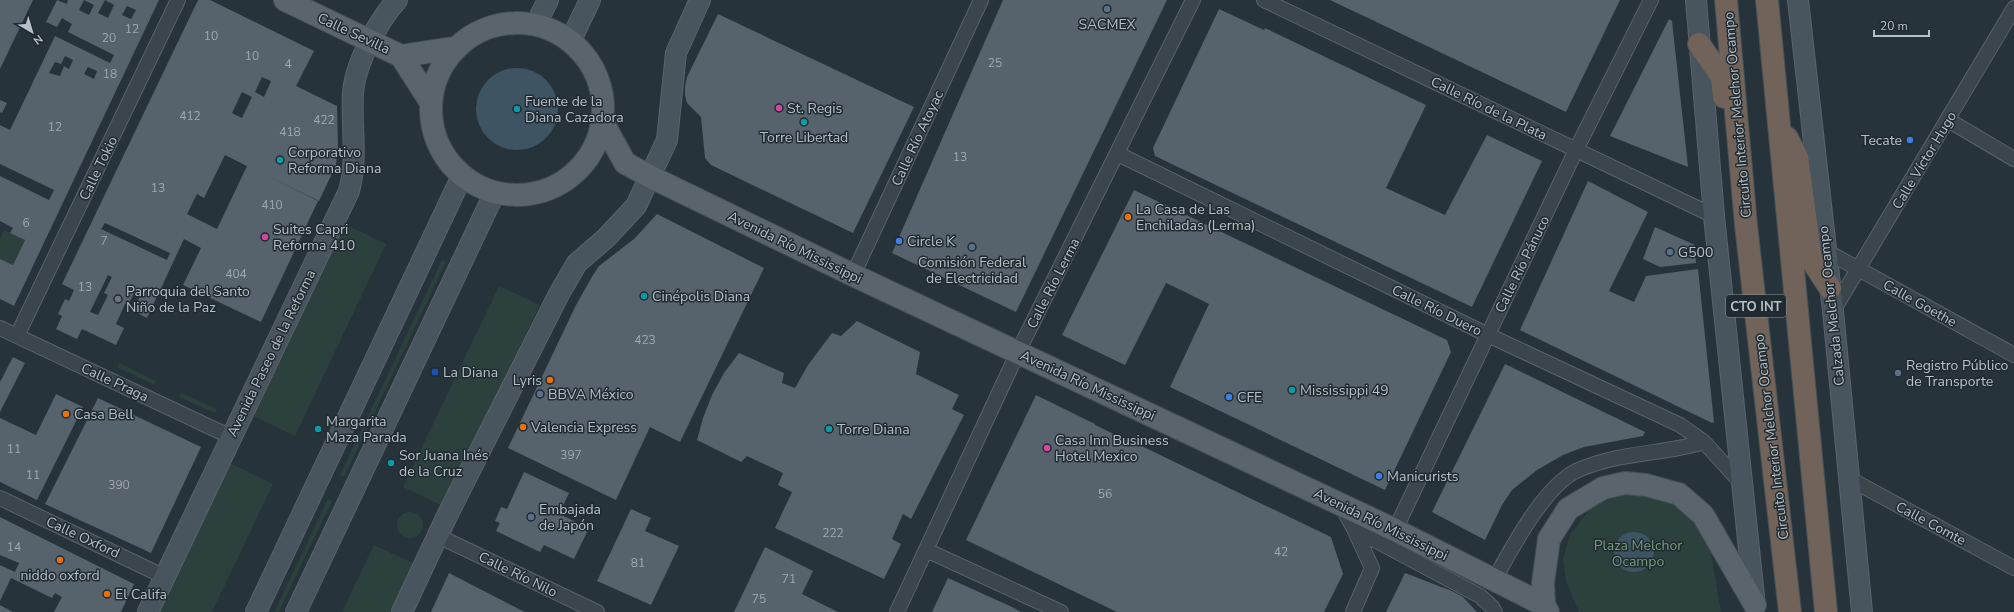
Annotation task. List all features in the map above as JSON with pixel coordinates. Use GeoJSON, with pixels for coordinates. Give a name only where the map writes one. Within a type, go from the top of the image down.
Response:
{"type":"FeatureCollection","features":[{"type":"Feature","properties":{"kind":"highway","name":"Circuito Interior Melchor Ocampo"},"geometry":{"type":"LineString","coordinates":[[1726,0],[1746,225],[1790,612]]}},
{"type":"Feature","properties":{"kind":"highway","name":"CTO INT"},"geometry":{"type":"LineString","coordinates":[[1767,0],[1803,397],[1826,612]]}},
{"type":"Feature","properties":{"kind":"highway"},"geometry":{"type":"LineString","coordinates":[[1699,44],[1722,77],[1729,144],[1742,169]]}},
{"type":"Feature","properties":{"kind":"highway"},"geometry":{"type":"LineString","coordinates":[[1779,123],[1797,157],[1811,259],[1830,288]]}},
{"type":"Feature","properties":{"kind":"main road","name":"Calle Sevilla"},"geometry":{"type":"LineString","coordinates":[[285,0],[401,56],[430,101]]}},
{"type":"Feature","properties":{"kind":"main road","name":"Avenida Paseo de la Reforma"},"geometry":{"type":"LineString","coordinates":[[148,612],[349,191],[354,174],[355,151],[353,93],[357,71],[386,14],[397,0]]}},
{"type":"Feature","properties":{"kind":"main road"},"geometry":{"type":"LineString","coordinates":[[536,24],[548,0]]}},
{"type":"Feature","properties":{"kind":"main road"},"geometry":{"type":"LineString","coordinates":[[570,42],[590,0]]}},
{"type":"Feature","properties":{"kind":"main road"},"geometry":{"type":"LineString","coordinates":[[402,612],[438,536],[559,294],[577,263],[606,238],[636,206],[667,140],[676,53],[700,0]]}},
{"type":"Feature","properties":{"kind":"main road","name":"CTO INT"},"geometry":{"type":"LineString","coordinates":[[1696,0],[1714,216],[1756,609]]}},
{"type":"Feature","properties":{"kind":"main road","name":"Calzada Melchor Ocampo"},"geometry":{"type":"LineString","coordinates":[[1798,0],[1830,288],[1862,612]]}},
{"type":"Feature","properties":{"kind":"main road"},"geometry":{"type":"LineString","coordinates":[[507,23],[536,24],[563,35],[570,42],[585,55],[599,81],[604,110],[598,138],[585,163],[564,182],[539,193],[511,196],[484,190],[462,176],[442,154],[432,129],[430,101],[438,73],[454,48],[478,31],[507,23]]}},
{"type":"Feature","properties":{"kind":"main road","name":"Calle Sevilla"},"geometry":{"type":"LineString","coordinates":[[401,56],[454,48]]}},
{"type":"Feature","properties":{"kind":"main road"},"geometry":{"type":"LineString","coordinates":[[602,121],[625,163]]}},
{"type":"Feature","properties":{"kind":"main road","name":"Avenida Río Mississippi"},"geometry":{"type":"LineString","coordinates":[[574,172],[600,163],[625,163],[853,275],[1341,504],[1494,580],[1546,608]]}},
{"type":"Feature","properties":{"kind":"main road"},"geometry":{"type":"LineString","coordinates":[[256,612],[462,176]]}},
{"type":"Feature","properties":{"kind":"main road"},"geometry":{"type":"LineString","coordinates":[[296,612],[495,192]]}},
{"type":"Feature","properties":{"kind":"main road"},"geometry":{"type":"LineString","coordinates":[[1546,608],[1543,583],[1549,539],[1568,509],[1603,488],[1625,483],[1646,485],[1679,494],[1703,514],[1756,609]]}},
{"type":"Feature","properties":{"kind":"street","name":"Calle Tokio"},"geometry":{"type":"LineString","coordinates":[[17,336],[178,0]]}},
{"type":"Feature","properties":{"kind":"street","name":"Calle Río Atoyac"},"geometry":{"type":"LineString","coordinates":[[853,275],[981,0]]}},
{"type":"Feature","properties":{"kind":"street","name":"Calle Río Lerma"},"geometry":{"type":"LineString","coordinates":[[897,612],[1018,352],[1118,154],[1193,0]]}},
{"type":"Feature","properties":{"kind":"street","name":"Calle Río de la Plata"},"geometry":{"type":"LineString","coordinates":[[1264,0],[1714,216]]}},
{"type":"Feature","properties":{"kind":"street","name":"Calle Río Pánuco"},"geometry":{"type":"LineString","coordinates":[[1394,530],[1576,150],[1651,0]]}},
{"type":"Feature","properties":{"kind":"street","name":"Calle Víctor Hugo"},"geometry":{"type":"LineString","coordinates":[[1832,311],[2014,8]]}},
{"type":"Feature","properties":{"kind":"street"},"geometry":{"type":"LineString","coordinates":[[1948,120],[2014,159]]}},
{"type":"Feature","properties":{"kind":"street","name":"Calle Río Duero"},"geometry":{"type":"LineString","coordinates":[[1118,154],[1488,335],[1680,424],[1704,442],[1743,485]]}},
{"type":"Feature","properties":{"kind":"street","name":"Calle Goethe"},"geometry":{"type":"LineString","coordinates":[[1826,250],[1857,270],[2014,355]]}},
{"type":"Feature","properties":{"kind":"street","name":"Calle Praga"},"geometry":{"type":"LineString","coordinates":[[0,328],[231,437]]}},
{"type":"Feature","properties":{"kind":"street"},"geometry":{"type":"LineString","coordinates":[[1494,580],[1529,522],[1555,488],[1575,472],[1617,458],[1686,448],[1704,442]]}},
{"type":"Feature","properties":{"kind":"street","name":"Calle Comte"},"geometry":{"type":"LineString","coordinates":[[1848,478],[2014,568]]}},
{"type":"Feature","properties":{"kind":"street","name":"Calle Oxford"},"geometry":{"type":"LineString","coordinates":[[0,498],[165,576]]}},
{"type":"Feature","properties":{"kind":"street"},"geometry":{"type":"LineString","coordinates":[[1341,504],[1372,568],[1353,612]]}},
{"type":"Feature","properties":{"kind":"street"},"geometry":{"type":"LineString","coordinates":[[1354,529],[1480,596],[1492,607],[1495,612]]}},
{"type":"Feature","properties":{"kind":"street","name":"Calle Río Nilo"},"geometry":{"type":"LineString","coordinates":[[438,536],[597,612]]}},
{"type":"Feature","properties":{"kind":"street"},"geometry":{"type":"LineString","coordinates":[[926,550],[1061,612]]}},
{"type":"Feature","properties":{"kind":"green space"},"geometry":{"type":"Polygon","coordinates":[[[344,224],[386,244],[295,436],[253,416],[344,224]]]}},
{"type":"Feature","properties":{"kind":"green space"},"geometry":{"type":"Polygon","coordinates":[[[4,230],[25,240],[13,265],[0,259],[0,239],[4,230]]]}},
{"type":"Feature","properties":{"kind":"green space"},"geometry":{"type":"Polygon","coordinates":[[[442,260],[446,262],[344,477],[340,475],[442,260]]]}},
{"type":"Feature","properties":{"kind":"green space"},"geometry":{"type":"Polygon","coordinates":[[[499,286],[540,305],[443,506],[403,487],[499,286]]]}},
{"type":"Feature","properties":{"kind":"green space"},"geometry":{"type":"Polygon","coordinates":[[[119,363],[156,381],[154,385],[117,367],[119,363]]]}},
{"type":"Feature","properties":{"kind":"green space"},"geometry":{"type":"Polygon","coordinates":[[[181,393],[217,409],[215,413],[179,397],[181,393]]]}},
{"type":"Feature","properties":{"kind":"green space"},"geometry":{"type":"Polygon","coordinates":[[[230,463],[273,484],[212,612],[159,612],[230,463]]]}},
{"type":"Feature","properties":{"kind":"green space","name":"Plaza Melchor Ocampo"},"geometry":{"type":"Polygon","coordinates":[[[1621,493],[1650,493],[1667,500],[1690,516],[1710,547],[1721,612],[1579,612],[1566,581],[1563,559],[1570,535],[1591,507],[1621,493]]]}},
{"type":"Feature","properties":{"kind":"green space"},"geometry":{"type":"Polygon","coordinates":[[[328,499],[332,501],[279,612],[274,612],[328,499]]]}},
{"type":"Feature","properties":{"kind":"green space"},"geometry":{"type":"Polygon","coordinates":[[[410,512],[419,516],[423,525],[419,534],[410,538],[401,534],[397,525],[401,516],[410,512]]]}},
{"type":"Feature","properties":{"kind":"green space"},"geometry":{"type":"Polygon","coordinates":[[[374,545],[415,564],[392,612],[342,612],[374,545]]]}},
{"type":"Feature","properties":{"kind":"water","name":"Fuente de la Diana Cazadora"},"geometry":{"type":"Polygon","coordinates":[[[517,68],[533,71],[546,80],[555,93],[558,109],[555,125],[546,138],[533,147],[517,150],[501,147],[488,138],[479,125],[476,109],[479,93],[488,80],[501,71],[517,68]]]}},
{"type":"Feature","properties":{"kind":"water"},"geometry":{"type":"Polygon","coordinates":[[[1630,532],[1638,532],[1645,535],[1651,541],[1654,552],[1651,563],[1645,569],[1638,572],[1630,572],[1623,569],[1617,563],[1614,556],[1614,548],[1617,541],[1623,535],[1630,532]]]}},
{"type":"Feature","properties":{"kind":"building"},"geometry":{"type":"Polygon","coordinates":[[[0,0],[33,0],[0,69],[0,0]]]}},
{"type":"Feature","properties":{"kind":"building"},"geometry":{"type":"Polygon","coordinates":[[[57,0],[67,4],[68,0],[84,0],[105,0],[159,0],[14,306],[0,299],[0,259],[13,265],[25,240],[10,233],[13,228],[0,221],[0,176],[49,200],[54,190],[0,164],[0,125],[10,130],[55,36],[110,63],[114,55],[68,32],[72,24],[62,18],[57,27],[46,22],[57,0]],[[84,0],[79,10],[89,15],[94,5],[84,0]],[[105,0],[98,13],[108,18],[114,5],[105,0]],[[127,6],[122,15],[131,19],[136,10],[127,6]],[[65,56],[61,64],[55,62],[49,73],[60,76],[64,66],[69,69],[73,60],[65,56]],[[88,67],[84,74],[94,79],[97,71],[88,67]]]}},
{"type":"Feature","properties":{"kind":"building"},"geometry":{"type":"Polygon","coordinates":[[[198,0],[210,0],[314,51],[296,86],[337,106],[338,147],[336,165],[319,201],[270,177],[318,201],[261,322],[183,285],[201,248],[184,239],[147,318],[133,311],[142,292],[136,289],[128,305],[125,304],[116,324],[124,328],[116,345],[82,329],[77,339],[56,329],[62,316],[58,314],[65,299],[69,301],[74,290],[62,284],[198,0]],[[262,77],[255,92],[264,97],[271,81],[262,77]],[[242,92],[232,113],[242,118],[252,97],[242,92]],[[225,155],[204,198],[197,194],[187,214],[217,229],[247,166],[225,155]],[[105,223],[101,229],[167,260],[170,253],[105,223]],[[108,275],[90,312],[98,315],[108,295],[104,293],[112,277],[108,275]]]}},
{"type":"Feature","properties":{"kind":"building"},"geometry":{"type":"Polygon","coordinates":[[[1003,0],[1167,0],[1016,312],[892,253],[1003,0]]]}},
{"type":"Feature","properties":{"kind":"building"},"geometry":{"type":"Polygon","coordinates":[[[1330,0],[1620,0],[1566,112],[1330,0]]]}},
{"type":"Feature","properties":{"kind":"building"},"geometry":{"type":"Polygon","coordinates":[[[1219,9],[1264,30],[1265,28],[1426,105],[1386,188],[1445,215],[1487,135],[1542,161],[1472,307],[1155,156],[1153,148],[1219,9]]]}},
{"type":"Feature","properties":{"kind":"building","name":"Torre Libertad"},"geometry":{"type":"Polygon","coordinates":[[[718,14],[914,107],[853,233],[711,165],[705,158],[701,117],[687,103],[685,86],[687,77],[718,14]]]}},
{"type":"Feature","properties":{"kind":"building"},"geometry":{"type":"Polygon","coordinates":[[[1669,19],[1672,21],[1688,167],[1610,136],[1669,19]]]}},
{"type":"Feature","properties":{"kind":"building"},"geometry":{"type":"Polygon","coordinates":[[[0,100],[7,103],[2,113],[0,112],[0,100]]]}},
{"type":"Feature","properties":{"kind":"building"},"geometry":{"type":"Polygon","coordinates":[[[1588,181],[1648,212],[1609,291],[1634,302],[1646,276],[1698,269],[1714,422],[1712,423],[1520,330],[1588,181]]]}},
{"type":"Feature","properties":{"kind":"building"},"geometry":{"type":"Polygon","coordinates":[[[1134,190],[1447,340],[1451,352],[1385,490],[1170,387],[1209,304],[1185,292],[1166,283],[1125,365],[1062,335],[1134,190]]]}},
{"type":"Feature","properties":{"kind":"building"},"geometry":{"type":"Polygon","coordinates":[[[657,214],[764,268],[680,442],[650,427],[616,500],[508,448],[576,305],[593,275],[599,266],[634,239],[657,214]]]}},
{"type":"Feature","properties":{"kind":"building","name":"G500"},"geometry":{"type":"Polygon","coordinates":[[[1655,227],[1695,245],[1696,263],[1660,267],[1643,259],[1655,227]]]}},
{"type":"Feature","properties":{"kind":"building","name":"Torre Diana"},"geometry":{"type":"Polygon","coordinates":[[[857,321],[920,352],[916,374],[959,395],[952,409],[964,415],[911,519],[903,514],[892,539],[901,544],[884,579],[775,528],[792,492],[778,485],[783,473],[747,456],[741,462],[697,440],[703,418],[712,395],[724,373],[739,353],[784,373],[782,383],[795,388],[808,365],[832,333],[841,336],[857,321]]]}},
{"type":"Feature","properties":{"kind":"building"},"geometry":{"type":"Polygon","coordinates":[[[13,357],[25,363],[0,412],[0,382],[13,357]]]}},
{"type":"Feature","properties":{"kind":"building"},"geometry":{"type":"Polygon","coordinates":[[[1505,364],[1645,432],[1643,436],[1584,447],[1563,455],[1537,470],[1512,490],[1502,505],[1485,540],[1432,512],[1505,364]]]}},
{"type":"Feature","properties":{"kind":"building"},"geometry":{"type":"Polygon","coordinates":[[[56,394],[83,407],[37,500],[0,482],[0,418],[36,435],[56,394]]]}},
{"type":"Feature","properties":{"kind":"building"},"geometry":{"type":"Polygon","coordinates":[[[1036,395],[1126,440],[1127,439],[1331,537],[1343,574],[1324,612],[1117,612],[966,540],[1036,395]]]}},
{"type":"Feature","properties":{"kind":"building"},"geometry":{"type":"Polygon","coordinates":[[[98,398],[201,447],[151,553],[45,504],[98,398]]]}},
{"type":"Feature","properties":{"kind":"building","name":"Embajada de Japón"},"geometry":{"type":"Polygon","coordinates":[[[524,472],[569,493],[559,514],[589,528],[574,559],[544,545],[540,552],[496,531],[500,523],[495,521],[501,507],[507,509],[524,472]]]}},
{"type":"Feature","properties":{"kind":"building"},"geometry":{"type":"Polygon","coordinates":[[[631,509],[651,518],[645,531],[679,546],[651,605],[597,581],[631,509]]]}},
{"type":"Feature","properties":{"kind":"building"},"geometry":{"type":"Polygon","coordinates":[[[0,517],[134,584],[121,612],[54,612],[62,597],[55,593],[52,598],[11,578],[0,601],[0,565],[15,572],[19,563],[0,555],[0,517]]]}},
{"type":"Feature","properties":{"kind":"building"},"geometry":{"type":"Polygon","coordinates":[[[765,547],[813,571],[802,594],[838,612],[734,612],[765,547]]]}},
{"type":"Feature","properties":{"kind":"building"},"geometry":{"type":"Polygon","coordinates":[[[449,573],[513,606],[525,612],[431,612],[449,573]]]}},
{"type":"Feature","properties":{"kind":"building"},"geometry":{"type":"Polygon","coordinates":[[[1405,573],[1452,591],[1463,597],[1477,612],[1386,612],[1405,573]]]}},
{"type":"Feature","properties":{"kind":"building"},"geometry":{"type":"Polygon","coordinates":[[[948,578],[1010,606],[1021,612],[932,612],[948,578]]]}},
{"type":"Feature","properties":{"kind":"building"},"geometry":{"type":"Polygon","coordinates":[[[0,605],[13,612],[0,612],[0,605]]]}},
{"type":"Feature","properties":{"kind":"place","name":"SACMEX"},"geometry":{"type":"Point","coordinates":[1107,9]}},
{"type":"Feature","properties":{"kind":"place","name":"St. Regis"},"geometry":{"type":"Point","coordinates":[779,108]}},
{"type":"Feature","properties":{"kind":"place","name":"Fuente de la Diana Cazadora"},"geometry":{"type":"Point","coordinates":[517,109]}},
{"type":"Feature","properties":{"kind":"place","name":"Torre Libertad"},"geometry":{"type":"Point","coordinates":[804,122]}},
{"type":"Feature","properties":{"kind":"place","name":"Tecate"},"geometry":{"type":"Point","coordinates":[1910,140]}},
{"type":"Feature","properties":{"kind":"place","name":"Corporativo Reforma Diana"},"geometry":{"type":"Point","coordinates":[280,160]}},
{"type":"Feature","properties":{"kind":"place","name":"La Casa de Las Enchiladas (Lerma)"},"geometry":{"type":"Point","coordinates":[1128,217]}},
{"type":"Feature","properties":{"kind":"place","name":"Suites Capri Reforma 410"},"geometry":{"type":"Point","coordinates":[265,237]}},
{"type":"Feature","properties":{"kind":"place","name":"Circle K"},"geometry":{"type":"Point","coordinates":[899,241]}},
{"type":"Feature","properties":{"kind":"place","name":"Comisión Federal de Electricidad"},"geometry":{"type":"Point","coordinates":[972,247]}},
{"type":"Feature","properties":{"kind":"place","name":"G500"},"geometry":{"type":"Point","coordinates":[1670,252]}},
{"type":"Feature","properties":{"kind":"place","name":"Cinépolis Diana"},"geometry":{"type":"Point","coordinates":[644,296]}},
{"type":"Feature","properties":{"kind":"place","name":"Parroquia del Santo Niño de la Paz"},"geometry":{"type":"Point","coordinates":[118,299]}},
{"type":"Feature","properties":{"kind":"place","name":"La Diana"},"geometry":{"type":"Point","coordinates":[435,372]}},
{"type":"Feature","properties":{"kind":"place","name":"Registro Público de Transporte"},"geometry":{"type":"Point","coordinates":[1898,373]}},
{"type":"Feature","properties":{"kind":"place","name":"Lyris"},"geometry":{"type":"Point","coordinates":[550,380]}},
{"type":"Feature","properties":{"kind":"place","name":"Mississippi 49"},"geometry":{"type":"Point","coordinates":[1292,390]}},
{"type":"Feature","properties":{"kind":"place","name":"BBVA México"},"geometry":{"type":"Point","coordinates":[540,394]}},
{"type":"Feature","properties":{"kind":"place","name":"CFE"},"geometry":{"type":"Point","coordinates":[1229,397]}},
{"type":"Feature","properties":{"kind":"place","name":"Casa Bell"},"geometry":{"type":"Point","coordinates":[66,414]}},
{"type":"Feature","properties":{"kind":"place","name":"Valencia Express"},"geometry":{"type":"Point","coordinates":[523,427]}},
{"type":"Feature","properties":{"kind":"place","name":"Margarita Maza Parada"},"geometry":{"type":"Point","coordinates":[318,429]}},
{"type":"Feature","properties":{"kind":"place","name":"Torre Diana"},"geometry":{"type":"Point","coordinates":[829,429]}},
{"type":"Feature","properties":{"kind":"place","name":"Casa Inn Business Hotel Mexico"},"geometry":{"type":"Point","coordinates":[1047,448]}},
{"type":"Feature","properties":{"kind":"place","name":"Sor Juana Inés de la Cruz"},"geometry":{"type":"Point","coordinates":[391,463]}},
{"type":"Feature","properties":{"kind":"place","name":"Manicurists"},"geometry":{"type":"Point","coordinates":[1379,476]}},
{"type":"Feature","properties":{"kind":"place","name":"Embajada de Japón"},"geometry":{"type":"Point","coordinates":[531,517]}},
{"type":"Feature","properties":{"kind":"place","name":"niddo oxford"},"geometry":{"type":"Point","coordinates":[60,560]}},
{"type":"Feature","properties":{"kind":"place","name":"El Califa"},"geometry":{"type":"Point","coordinates":[107,594]}}]}
